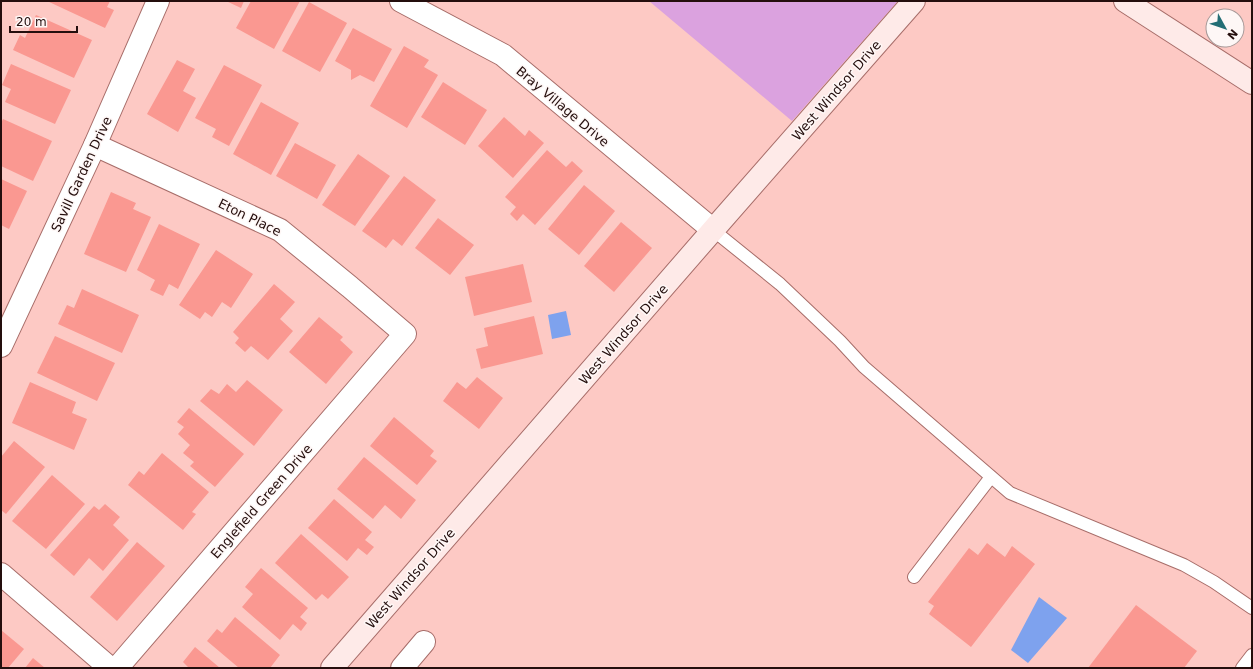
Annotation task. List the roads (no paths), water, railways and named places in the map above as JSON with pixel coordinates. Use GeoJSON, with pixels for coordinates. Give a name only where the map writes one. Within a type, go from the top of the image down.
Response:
{"type":"FeatureCollection","features":[{"type":"Feature","properties":{"kind":"street","name":"Savill Garden Drive"},"geometry":{"type":"LineString","coordinates":[[1,346],[95,145],[158,1]]}},
{"type":"Feature","properties":{"kind":"street","name":"Bray Village Drive"},"geometry":{"type":"LineString","coordinates":[[401,1],[503,55],[713,230]]}},
{"type":"Feature","properties":{"kind":"street","name":"West Windsor Drive"},"geometry":{"type":"LineString","coordinates":[[332,668],[914,1]]}},
{"type":"Feature","properties":{"kind":"street"},"geometry":{"type":"LineString","coordinates":[[1125,1],[1252,83]]}},
{"type":"Feature","properties":{"kind":"street","name":"Eton Place"},"geometry":{"type":"LineString","coordinates":[[95,145],[280,230],[405,334]]}},
{"type":"Feature","properties":{"kind":"street","name":"Englefield Green Drive"},"geometry":{"type":"LineString","coordinates":[[117,668],[405,334]]}},
{"type":"Feature","properties":{"kind":"street"},"geometry":{"type":"LineString","coordinates":[[1,574],[110,668]]}},
{"type":"Feature","properties":{"kind":"street"},"geometry":{"type":"LineString","coordinates":[[402,668],[424,642]]}},
{"type":"Feature","properties":{"kind":"lane"},"geometry":{"type":"LineString","coordinates":[[713,230],[780,284],[864,366],[1010,493],[1184,565],[1214,582],[1252,608]]}},
{"type":"Feature","properties":{"kind":"lane"},"geometry":{"type":"LineString","coordinates":[[914,577],[990,477]]}},
{"type":"Feature","properties":{"kind":"lane"},"geometry":{"type":"LineString","coordinates":[[1242,668],[1252,655]]}},
{"type":"Feature","properties":{"kind":"water"},"geometry":{"type":"Polygon","coordinates":[[[566,311],[571,335],[552,339],[548,315],[566,311]]]}},
{"type":"Feature","properties":{"kind":"water"},"geometry":{"type":"Polygon","coordinates":[[[1039,597],[1067,618],[1028,663],[1011,650],[1039,597]]]}}]}
